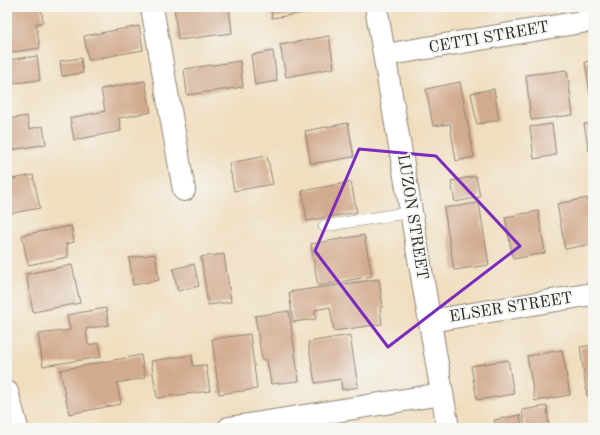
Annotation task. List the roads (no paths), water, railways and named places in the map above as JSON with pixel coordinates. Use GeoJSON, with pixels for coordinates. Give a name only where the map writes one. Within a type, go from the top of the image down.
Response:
{"type":"FeatureCollection","features":[{"type":"Feature","properties":{"kind":"street"},"geometry":{"type":"LineString","coordinates":[[152,7],[184,190]]}},
{"type":"Feature","properties":{"kind":"street","name":"LUZON STREET"},"geometry":{"type":"LineString","coordinates":[[376,7],[448,428]]}},
{"type":"Feature","properties":{"kind":"street","name":"CETTI STREET"},"geometry":{"type":"LineString","coordinates":[[385,55],[593,20]]}},
{"type":"Feature","properties":{"kind":"street","name":"ELSER STREET"},"geometry":{"type":"LineString","coordinates":[[430,321],[593,294]]}},
{"type":"Feature","properties":{"kind":"street"},"geometry":{"type":"LineString","coordinates":[[7,392],[17,428]]}},
{"type":"Feature","properties":{"kind":"street"},"geometry":{"type":"LineString","coordinates":[[229,428],[442,394]]}},
{"type":"Feature","properties":{"kind":"lane"},"geometry":{"type":"LineString","coordinates":[[324,226],[412,212]]}}]}
